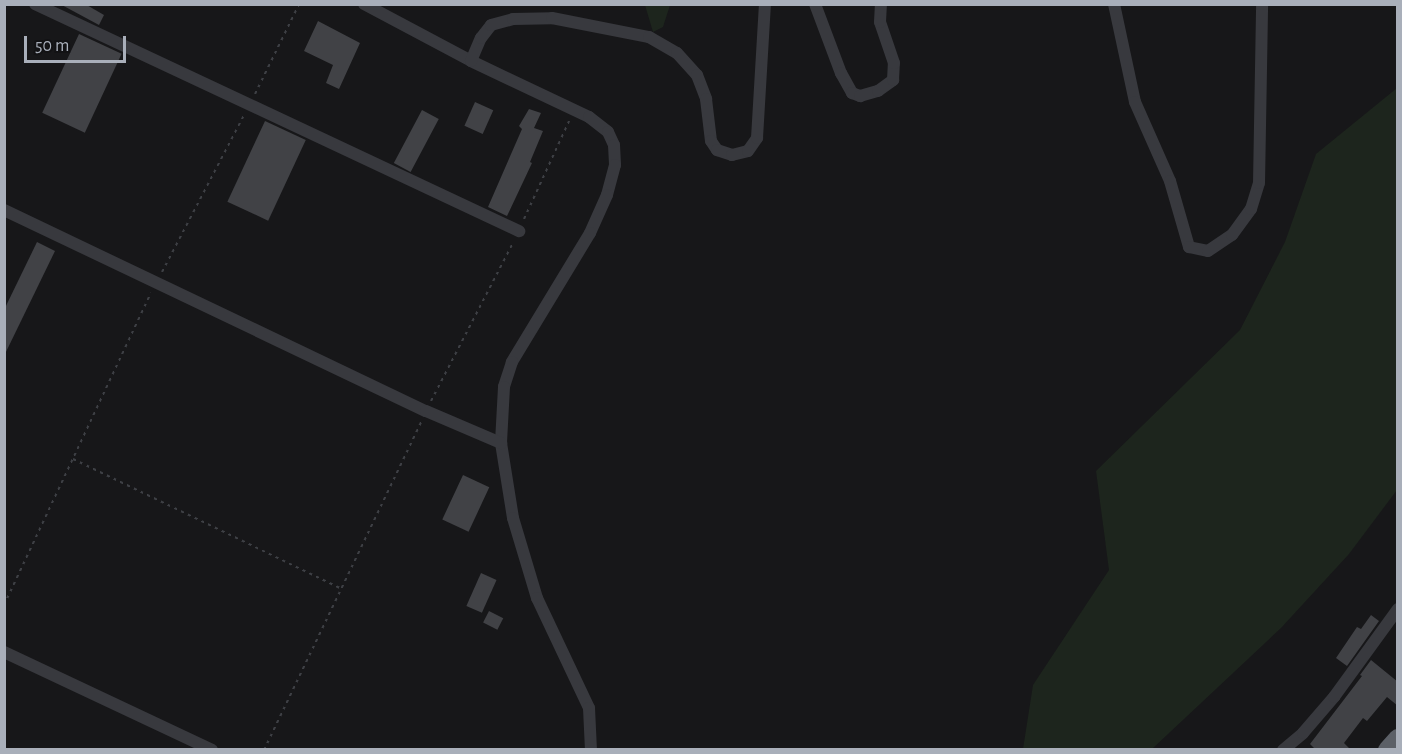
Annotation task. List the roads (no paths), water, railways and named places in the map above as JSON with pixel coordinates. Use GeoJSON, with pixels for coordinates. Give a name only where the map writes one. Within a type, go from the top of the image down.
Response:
{"type":"FeatureCollection","features":[{"type":"Feature","properties":{"kind":"highway"},"geometry":{"type":"LineString","coordinates":[[1388,750],[1398,739]]}},
{"type":"Feature","properties":{"kind":"street"},"geometry":{"type":"LineString","coordinates":[[35,4],[519,231]]}},
{"type":"Feature","properties":{"kind":"street"},"geometry":{"type":"LineString","coordinates":[[364,4],[471,61],[589,117],[608,132],[614,146],[615,165],[607,195],[590,232],[512,362],[504,387],[501,443],[513,518],[533,586],[589,708],[591,750]]}},
{"type":"Feature","properties":{"kind":"street"},"geometry":{"type":"LineString","coordinates":[[471,61],[481,38],[491,25],[513,19],[552,18],[648,37],[677,53],[697,75],[706,99],[711,141],[717,150],[732,155],[748,151],[758,138],[765,4]]}},
{"type":"Feature","properties":{"kind":"street"},"geometry":{"type":"LineString","coordinates":[[815,4],[841,73],[852,93],[860,96],[878,91],[893,80],[894,63],[880,22],[881,4]]}},
{"type":"Feature","properties":{"kind":"street"},"geometry":{"type":"LineString","coordinates":[[1114,4],[1135,102],[1170,181],[1189,247],[1208,251],[1232,235],[1251,208],[1259,183],[1262,4]]}},
{"type":"Feature","properties":{"kind":"street"},"geometry":{"type":"LineString","coordinates":[[4,210],[426,411],[501,443]]}},
{"type":"Feature","properties":{"kind":"street"},"geometry":{"type":"LineString","coordinates":[[1283,750],[1303,733],[1334,697],[1398,609]]}},
{"type":"Feature","properties":{"kind":"street"},"geometry":{"type":"LineString","coordinates":[[4,652],[212,750]]}}]}
